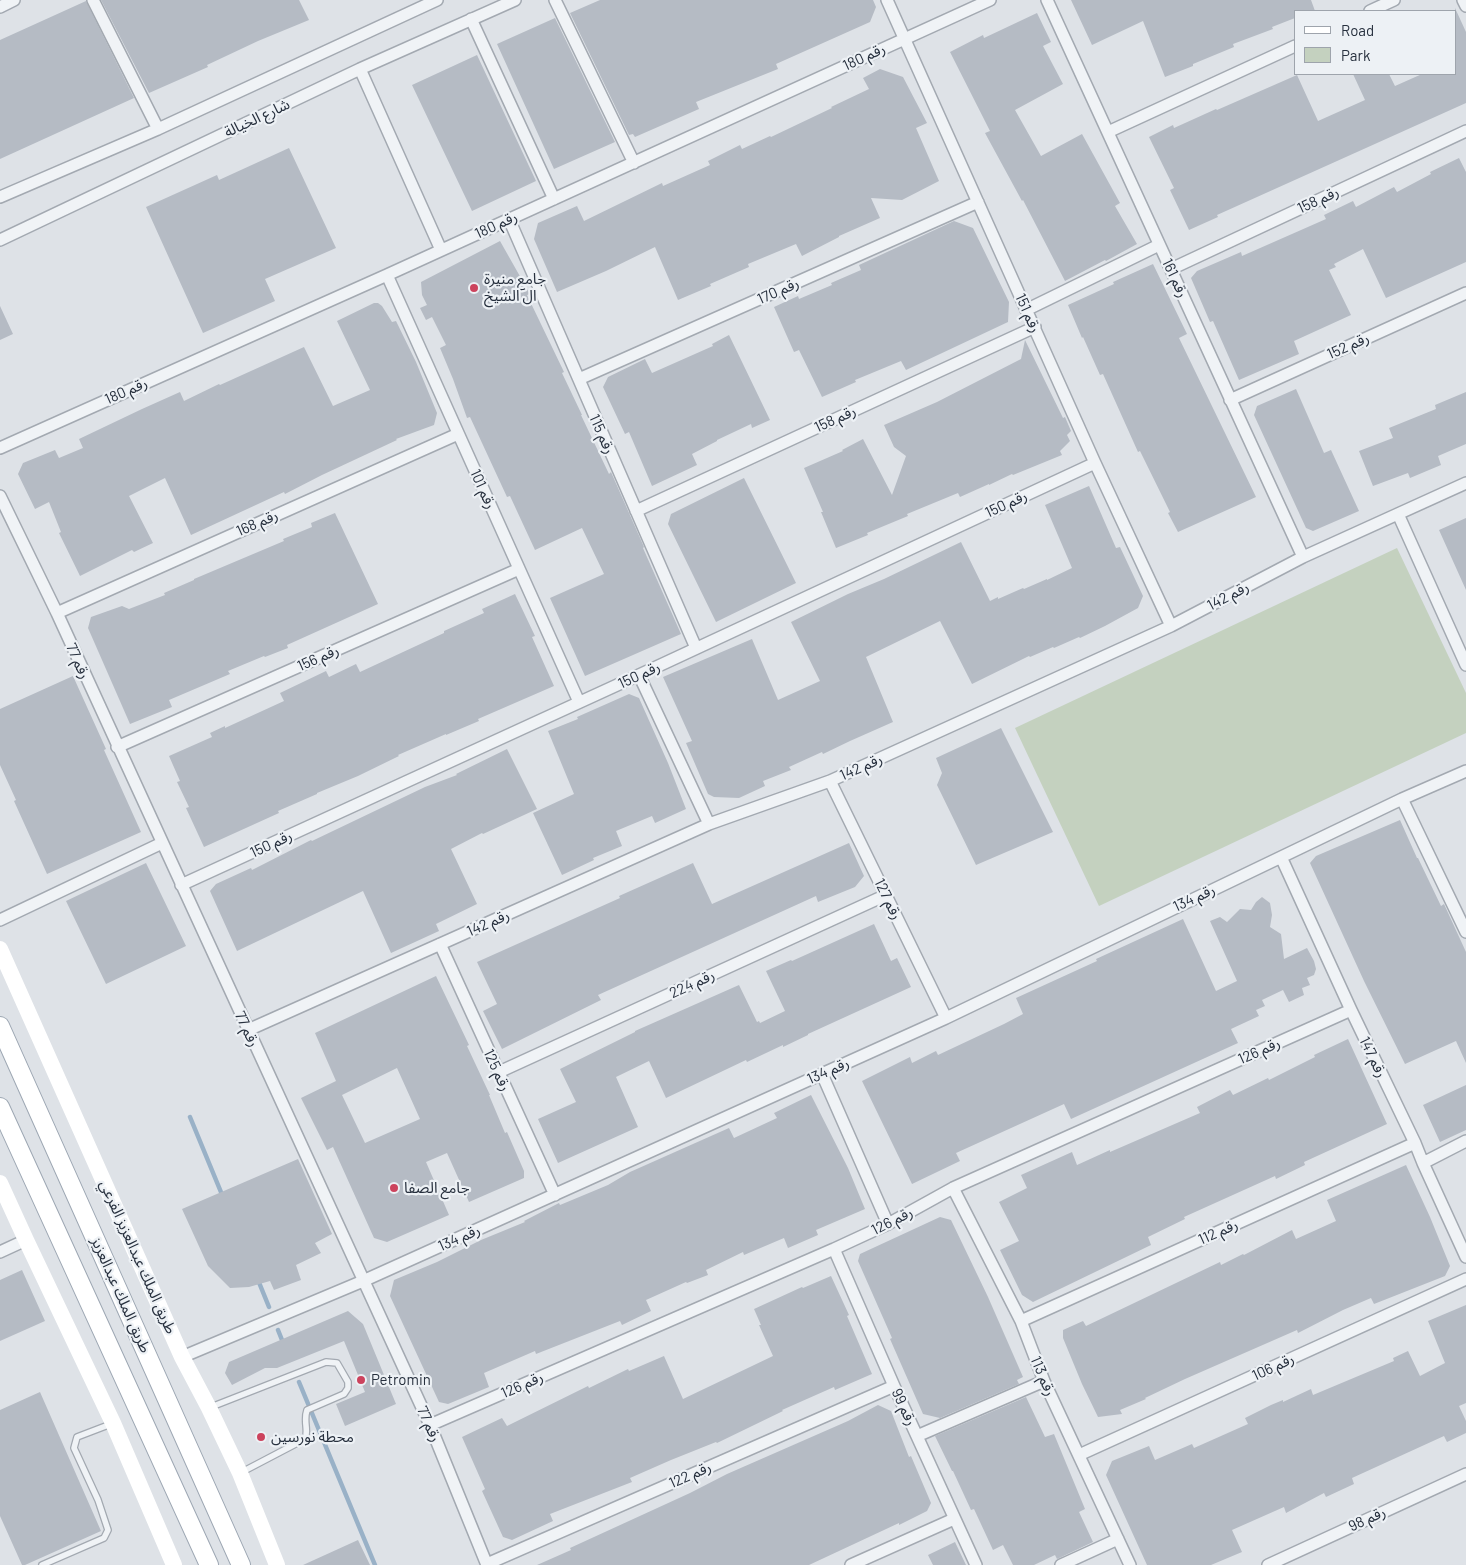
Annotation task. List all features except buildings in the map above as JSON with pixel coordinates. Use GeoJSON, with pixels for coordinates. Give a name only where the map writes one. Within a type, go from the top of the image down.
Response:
{"type":"FeatureCollection","features":[{"type":"Feature","properties":{"kind":"main road","name":"طريق الملك عبدالعزيز الفرعي"},"geometry":{"type":"LineString","coordinates":[[0,949],[182,1356],[240,1473],[277,1565]]}},
{"type":"Feature","properties":{"kind":"main road","name":"طريق الملك عبدالعزيز"},"geometry":{"type":"LineString","coordinates":[[0,1026],[241,1565]]}},
{"type":"Feature","properties":{"kind":"main road","name":"طريق الملك عبدالعزيز"},"geometry":{"type":"LineString","coordinates":[[0,1107],[209,1565]]}},
{"type":"Feature","properties":{"kind":"main road"},"geometry":{"type":"LineString","coordinates":[[0,1183],[113,1423],[174,1565]]}},
{"type":"Feature","properties":{"kind":"street"},"geometry":{"type":"LineString","coordinates":[[0,7],[14,0]]}},
{"type":"Feature","properties":{"kind":"street"},"geometry":{"type":"LineString","coordinates":[[93,0],[158,129]]}},
{"type":"Feature","properties":{"kind":"street"},"geometry":{"type":"LineString","coordinates":[[0,197],[158,129],[437,0]]}},
{"type":"Feature","properties":{"kind":"street","name":"شارع الخيالة"},"geometry":{"type":"LineString","coordinates":[[0,240],[360,69],[515,0]]}},
{"type":"Feature","properties":{"kind":"street"},"geometry":{"type":"LineString","coordinates":[[555,0],[634,163]]}},
{"type":"Feature","properties":{"kind":"street","name":"رقم 151"},"geometry":{"type":"LineString","coordinates":[[887,0],[1171,626]]}},
{"type":"Feature","properties":{"kind":"street","name":"رقم 180"},"geometry":{"type":"LineString","coordinates":[[0,448],[387,275],[990,0]]}},
{"type":"Feature","properties":{"kind":"street","name":"رقم 161"},"geometry":{"type":"LineString","coordinates":[[1047,0],[1302,557]]}},
{"type":"Feature","properties":{"kind":"street"},"geometry":{"type":"LineString","coordinates":[[1372,10],[1394,0]]}},
{"type":"Feature","properties":{"kind":"street"},"geometry":{"type":"LineString","coordinates":[[1463,0],[1466,6]]}},
{"type":"Feature","properties":{"kind":"street"},"geometry":{"type":"LineString","coordinates":[[470,19],[554,199]]}},
{"type":"Feature","properties":{"kind":"street"},"geometry":{"type":"LineString","coordinates":[[1108,132],[1294,46]]}},
{"type":"Feature","properties":{"kind":"street"},"geometry":{"type":"LineString","coordinates":[[360,69],[441,250]]}},
{"type":"Feature","properties":{"kind":"street","name":"رقم 158"},"geometry":{"type":"LineString","coordinates":[[1171,269],[1466,131]]}},
{"type":"Feature","properties":{"kind":"street","name":"رقم 170"},"geometry":{"type":"LineString","coordinates":[[578,379],[978,202]]}},
{"type":"Feature","properties":{"kind":"street","name":"رقم 115"},"geometry":{"type":"LineString","coordinates":[[509,219],[696,648]]}},
{"type":"Feature","properties":{"kind":"street"},"geometry":{"type":"LineString","coordinates":[[1026,310],[1160,245]]}},
{"type":"Feature","properties":{"kind":"street","name":"رقم 101"},"geometry":{"type":"LineString","coordinates":[[387,275],[579,702]]}},
{"type":"Feature","properties":{"kind":"street","name":"رقم 152"},"geometry":{"type":"LineString","coordinates":[[1230,400],[1466,293]]}},
{"type":"Feature","properties":{"kind":"street","name":"رقم 158"},"geometry":{"type":"LineString","coordinates":[[636,511],[1034,327]]}},
{"type":"Feature","properties":{"kind":"street","name":"رقم 168"},"geometry":{"type":"LineString","coordinates":[[56,613],[458,434]]}},
{"type":"Feature","properties":{"kind":"street","name":"رقم 150"},"geometry":{"type":"LineString","coordinates":[[181,885],[1096,463]]}},
{"type":"Feature","properties":{"kind":"street","name":"رقم 142"},"geometry":{"type":"LineString","coordinates":[[248,1030],[709,824],[830,781],[1171,626],[1302,557],[1466,483]]}},
{"type":"Feature","properties":{"kind":"street","name":"رقم 77"},"geometry":{"type":"LineString","coordinates":[[0,496],[56,613],[430,1424],[487,1565]]}},
{"type":"Feature","properties":{"kind":"street"},"geometry":{"type":"LineString","coordinates":[[1398,514],[1466,665]]}},
{"type":"Feature","properties":{"kind":"street","name":"رقم 156"},"geometry":{"type":"LineString","coordinates":[[117,747],[519,569]]}},
{"type":"Feature","properties":{"kind":"street"},"geometry":{"type":"LineString","coordinates":[[639,675],[709,824]]}},
{"type":"Feature","properties":{"kind":"street","name":"رقم 134"},"geometry":{"type":"LineString","coordinates":[[182,1356],[363,1281],[946,1018],[1402,799],[1466,771]]}},
{"type":"Feature","properties":{"kind":"street","name":"رقم 127"},"geometry":{"type":"LineString","coordinates":[[830,781],[946,1018]]}},
{"type":"Feature","properties":{"kind":"street"},"geometry":{"type":"LineString","coordinates":[[1402,799],[1466,932]]}},
{"type":"Feature","properties":{"kind":"street"},"geometry":{"type":"LineString","coordinates":[[0,920],[162,843]]}},
{"type":"Feature","properties":{"kind":"street","name":"رقم 147"},"geometry":{"type":"LineString","coordinates":[[1281,857],[1350,1010],[1415,1143],[1466,1257]]}},
{"type":"Feature","properties":{"kind":"street","name":"رقم 224"},"geometry":{"type":"LineString","coordinates":[[499,1072],[886,895]]}},
{"type":"Feature","properties":{"kind":"street","name":"رقم 125"},"geometry":{"type":"LineString","coordinates":[[440,944],[555,1195]]}},
{"type":"Feature","properties":{"kind":"street","name":"رقم 126"},"geometry":{"type":"LineString","coordinates":[[430,1424],[834,1249],[888,1224],[953,1188],[1350,1010]]}},
{"type":"Feature","properties":{"kind":"street"},"geometry":{"type":"LineString","coordinates":[[822,1074],[888,1224]]}},
{"type":"Feature","properties":{"kind":"street"},"geometry":{"type":"LineString","coordinates":[[1423,1163],[1466,1142]]}},
{"type":"Feature","properties":{"kind":"street","name":"رقم 112"},"geometry":{"type":"LineString","coordinates":[[1021,1321],[1415,1143]]}},
{"type":"Feature","properties":{"kind":"street","name":"رقم 113"},"geometry":{"type":"LineString","coordinates":[[953,1188],[1021,1321],[1044,1381],[1130,1565]]}},
{"type":"Feature","properties":{"kind":"street"},"geometry":{"type":"LineString","coordinates":[[0,1252],[26,1240]]}},
{"type":"Feature","properties":{"kind":"street","name":"رقم 99"},"geometry":{"type":"LineString","coordinates":[[834,1249],[976,1565]]}},
{"type":"Feature","properties":{"kind":"street","name":"رقم 106"},"geometry":{"type":"LineString","coordinates":[[1079,1455],[1466,1279]]}},
{"type":"Feature","properties":{"kind":"street"},"geometry":{"type":"LineString","coordinates":[[917,1436],[1044,1381]]}},
{"type":"Feature","properties":{"kind":"street","name":"رقم 122"},"geometry":{"type":"LineString","coordinates":[[487,1565],[894,1386]]}},
{"type":"Feature","properties":{"kind":"street","name":"رقم 98"},"geometry":{"type":"LineString","coordinates":[[1268,1565],[1466,1474]]}},
{"type":"Feature","properties":{"kind":"street"},"geometry":{"type":"LineString","coordinates":[[851,1565],[954,1519]]}},
{"type":"Feature","properties":{"kind":"street"},"geometry":{"type":"LineString","coordinates":[[1060,1565],[1118,1539]]}},
{"type":"Feature","properties":{"kind":"lane"},"geometry":{"type":"LineString","coordinates":[[209,1408],[326,1362],[337,1363],[348,1382],[348,1388],[344,1394],[307,1410],[305,1417],[307,1435],[305,1439],[240,1473]]}},
{"type":"Feature","properties":{"kind":"lane"},"geometry":{"type":"LineString","coordinates":[[42,1565],[104,1538],[108,1530],[98,1500],[74,1448],[77,1438],[113,1423]]}},
{"type":"Feature","properties":{"kind":"green space"},"geometry":{"type":"Polygon","coordinates":[[[1397,548],[1466,693],[1466,733],[1099,906],[1015,728],[1397,548]]]}},
{"type":"Feature","properties":{"kind":"waterway"},"geometry":{"type":"LineString","coordinates":[[190,1117],[223,1197]]}},
{"type":"Feature","properties":{"kind":"waterway"},"geometry":{"type":"LineString","coordinates":[[258,1280],[269,1307]]}},
{"type":"Feature","properties":{"kind":"waterway"},"geometry":{"type":"LineString","coordinates":[[278,1330],[284,1345]]}},
{"type":"Feature","properties":{"kind":"waterway"},"geometry":{"type":"LineString","coordinates":[[299,1382],[375,1565]]}},
{"type":"Feature","properties":{"kind":"place","name":"جامع منيرة ال الشيخ"},"geometry":{"type":"Point","coordinates":[474,288]}},
{"type":"Feature","properties":{"kind":"place","name":"جامع الصفا"},"geometry":{"type":"Point","coordinates":[394,1188]}},
{"type":"Feature","properties":{"kind":"place","name":"Petromin"},"geometry":{"type":"Point","coordinates":[361,1380]}},
{"type":"Feature","properties":{"kind":"place","name":"محطة نورسين"},"geometry":{"type":"Point","coordinates":[261,1437]}}]}
